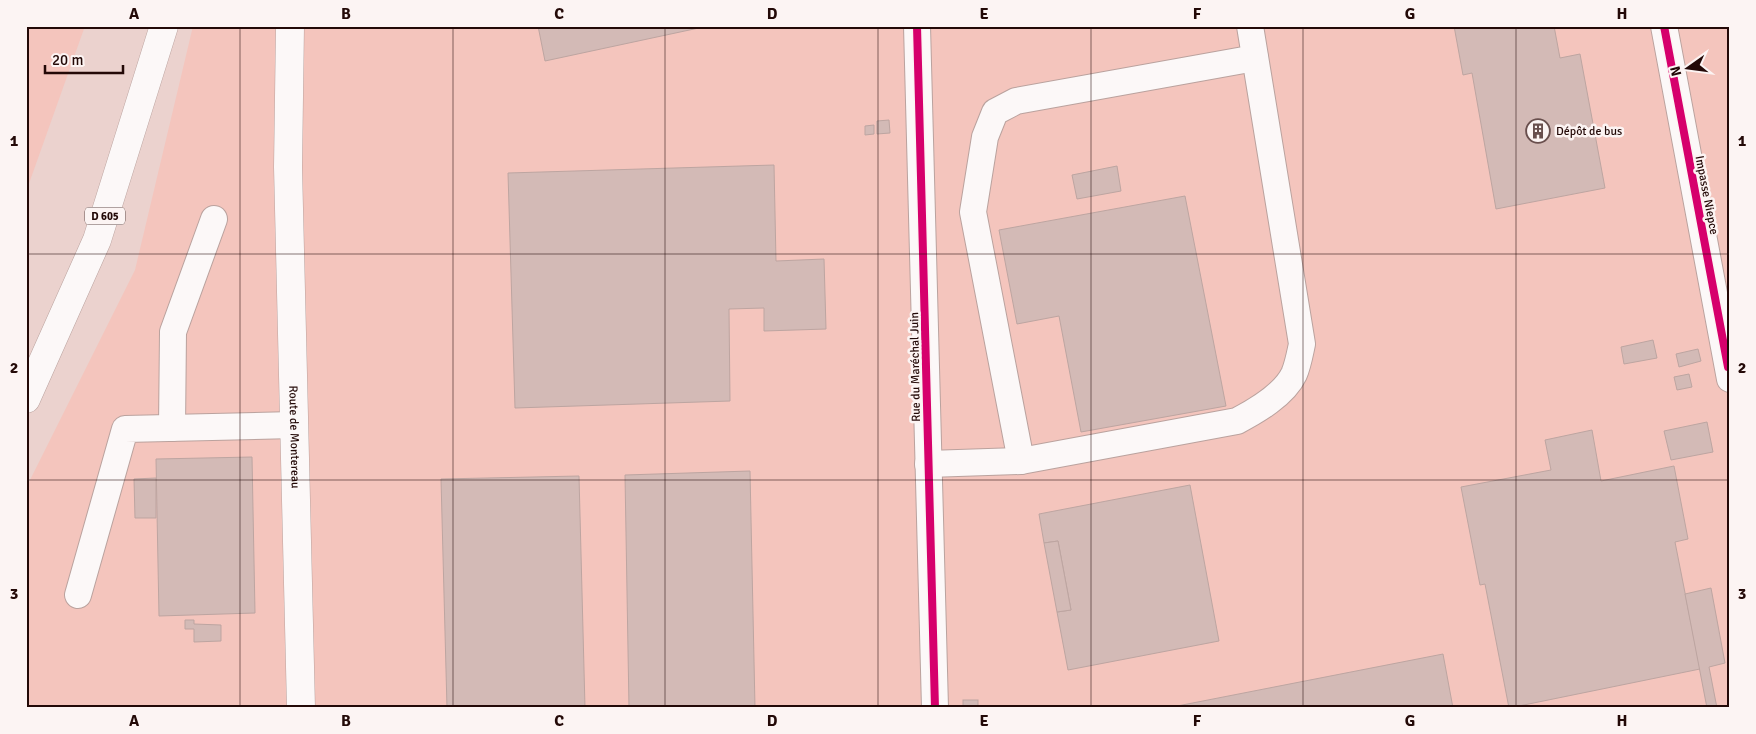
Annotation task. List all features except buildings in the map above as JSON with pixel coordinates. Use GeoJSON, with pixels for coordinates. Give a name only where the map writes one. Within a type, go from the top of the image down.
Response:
{"type":"FeatureCollection","features":[{"type":"Feature","properties":{"kind":"main road","name":"D 605"},"geometry":{"type":"LineString","coordinates":[[26,399],[97,240],[164,26]]}},
{"type":"Feature","properties":{"kind":"main road","name":"Route de Montereau"},"geometry":{"type":"LineString","coordinates":[[279,26],[288,167]]}},
{"type":"Feature","properties":{"kind":"main road","name":"Route de Montereau"},"geometry":{"type":"LineString","coordinates":[[290,26],[288,167],[301,708]]}},
{"type":"Feature","properties":{"kind":"street","name":"Rue du Maréchal Juin"},"geometry":{"type":"LineString","coordinates":[[918,26],[935,708]]}},
{"type":"Feature","properties":{"kind":"street"},"geometry":{"type":"LineString","coordinates":[[928,464],[1021,461],[1237,421],[1277,396],[1294,374],[1302,344],[1250,26]]}},
{"type":"Feature","properties":{"kind":"street","name":"Impasse Niepce"},"geometry":{"type":"LineString","coordinates":[[1664,26],[1729,373]]}},
{"type":"Feature","properties":{"kind":"street"},"geometry":{"type":"LineString","coordinates":[[1021,461],[973,212],[985,137],[995,112],[1016,101],[1255,58]]}},
{"type":"Feature","properties":{"kind":"street"},"geometry":{"type":"LineString","coordinates":[[172,428],[173,332],[214,219]]}},
{"type":"Feature","properties":{"kind":"street"},"geometry":{"type":"LineString","coordinates":[[78,595],[125,429],[294,425]]}},
{"type":"Feature","properties":{"kind":"shaded area"},"geometry":{"type":"Polygon","coordinates":[[[26,26],[85,26],[26,192],[26,26]]]}},
{"type":"Feature","properties":{"kind":"shaded area"},"geometry":{"type":"Polygon","coordinates":[[[193,26],[1730,26],[1730,708],[26,708],[26,488],[135,270],[193,26]]]}},
{"type":"Feature","properties":{"kind":"cycle path"},"geometry":{"type":"LineString","coordinates":[[917,26],[935,708]]}},
{"type":"Feature","properties":{"kind":"cycle path"},"geometry":{"type":"LineString","coordinates":[[1664,26],[1728,367]]}},
{"type":"Feature","properties":{"kind":"place","name":"Dépôt de bus"},"geometry":{"type":"Point","coordinates":[1538,131]}}]}
